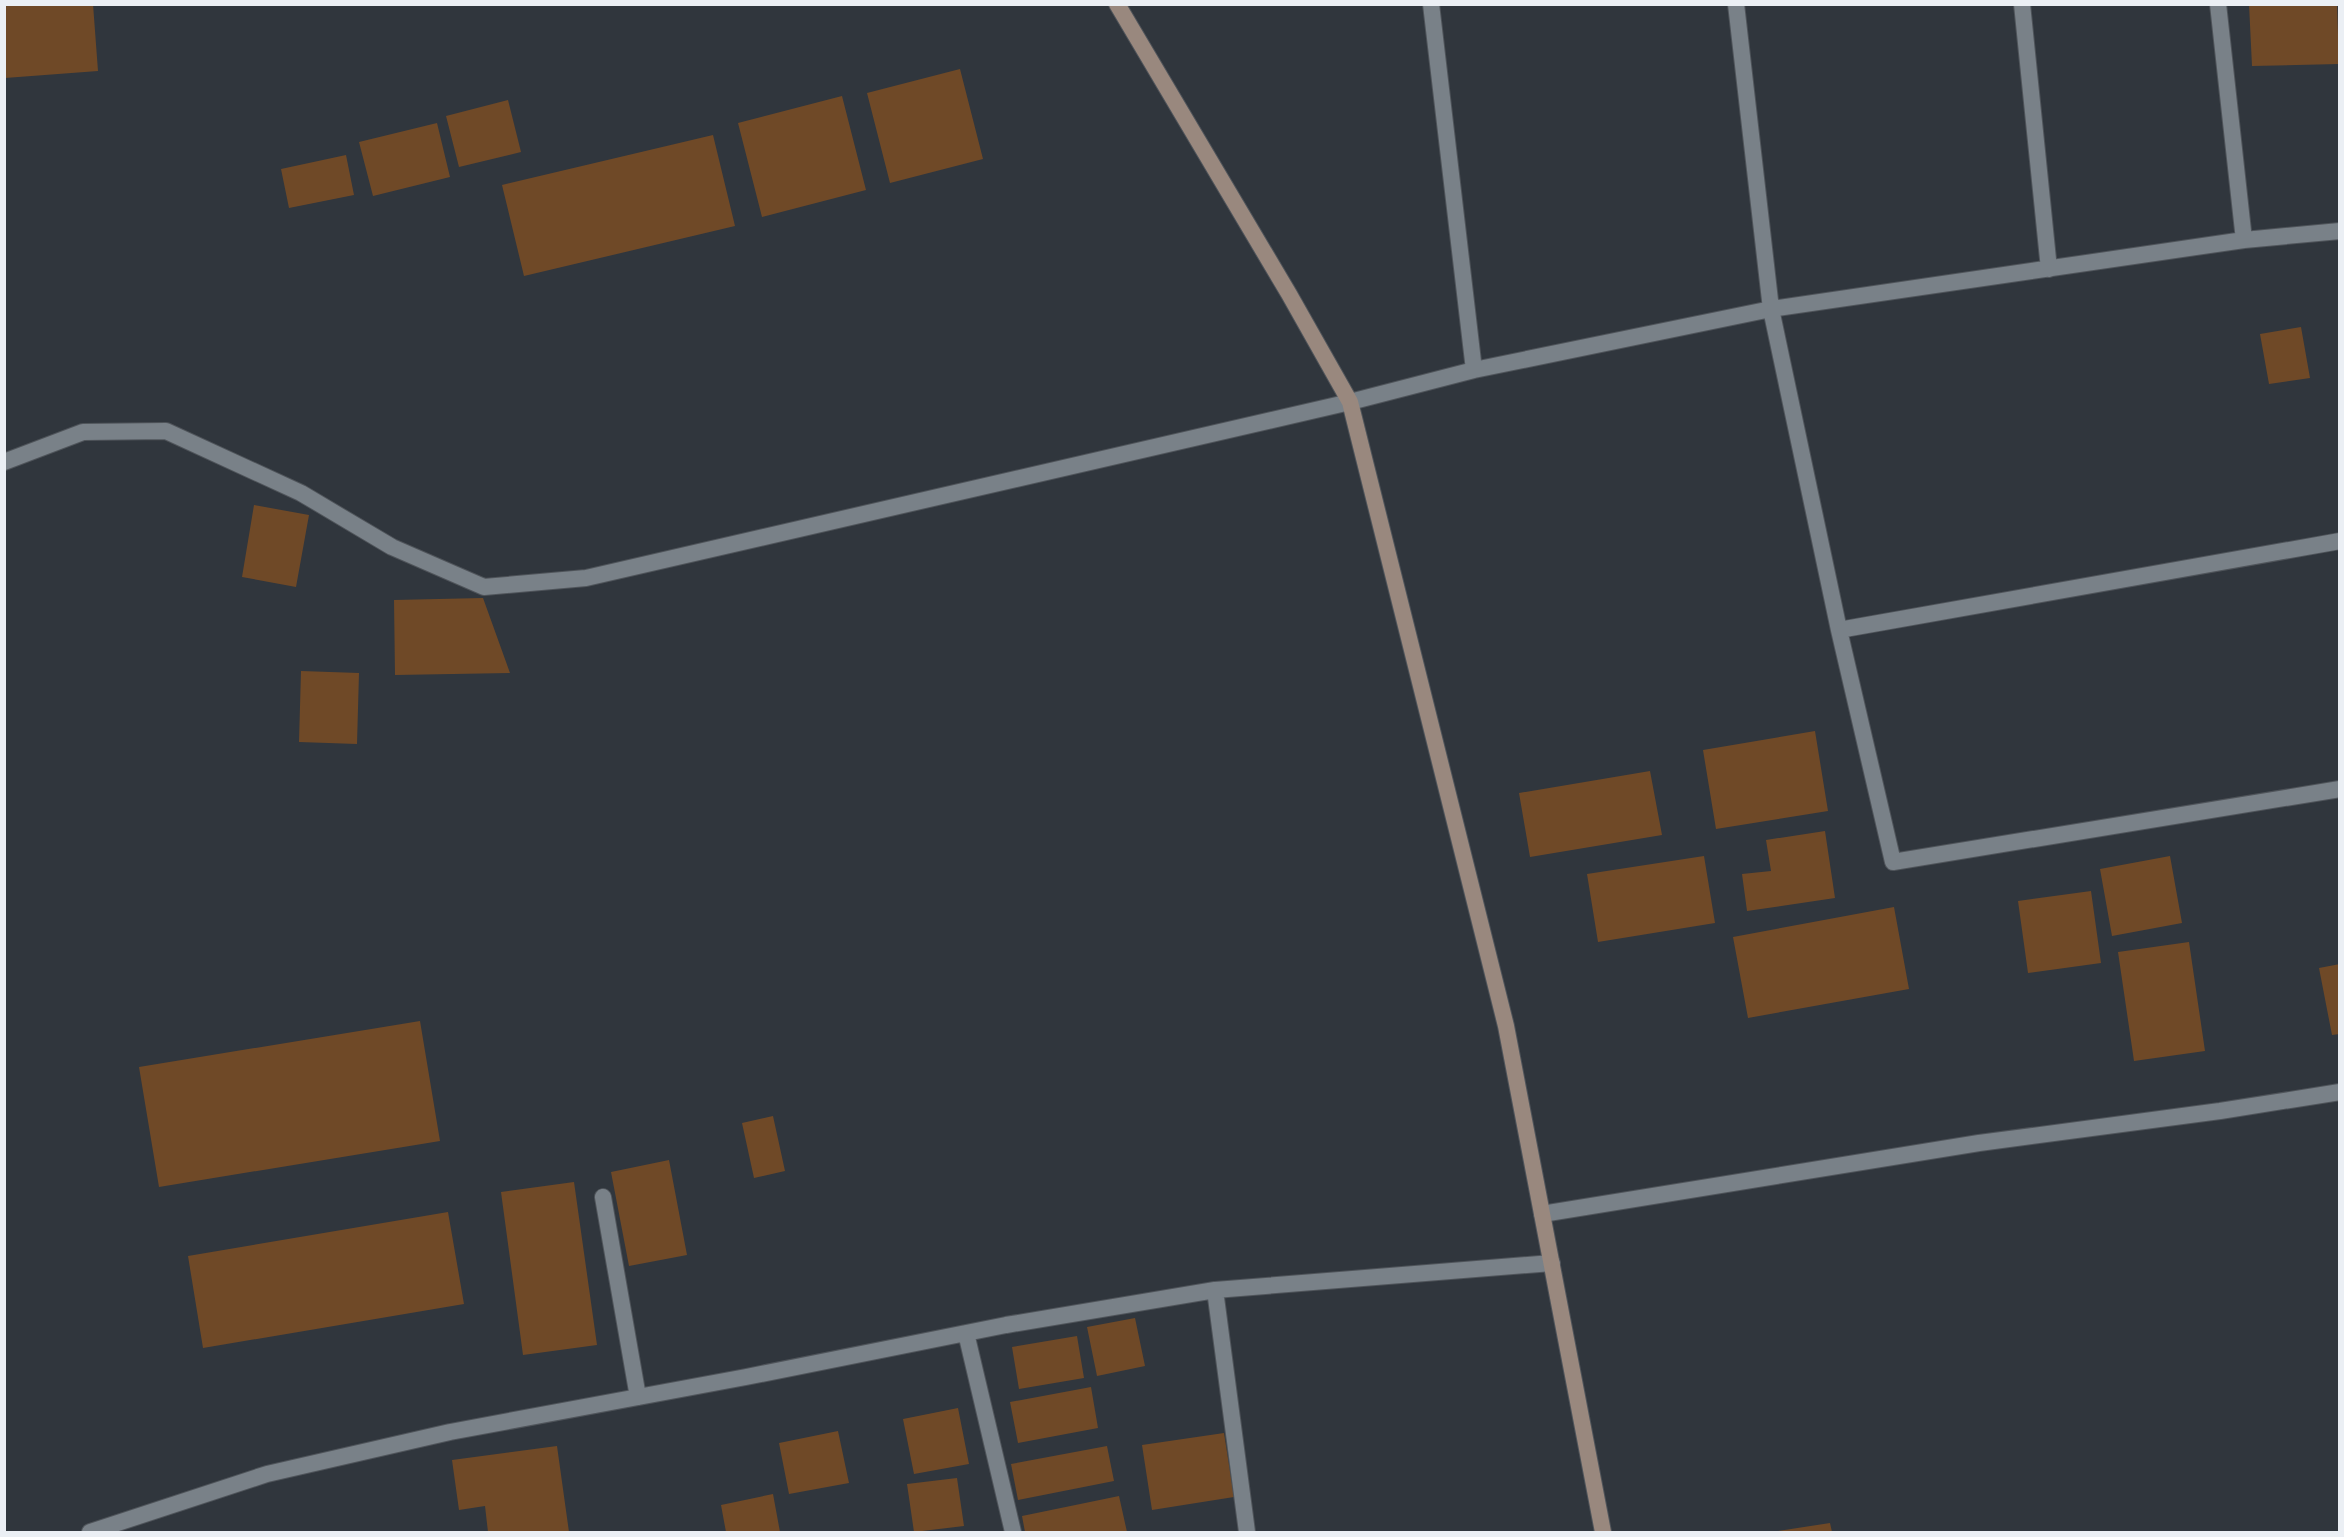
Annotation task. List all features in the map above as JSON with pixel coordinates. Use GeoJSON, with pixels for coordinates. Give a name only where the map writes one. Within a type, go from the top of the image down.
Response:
{"type":"FeatureCollection","features":[{"type":"Feature","properties":{"kind":"main road"},"geometry":{"type":"LineString","coordinates":[[1117,4],[1284,284],[1350,402],[1506,1026],[1603,1533]]}},
{"type":"Feature","properties":{"kind":"street"},"geometry":{"type":"LineString","coordinates":[[1431,4],[1474,370]]}},
{"type":"Feature","properties":{"kind":"street"},"geometry":{"type":"LineString","coordinates":[[1736,4],[1771,309],[1839,630],[1893,862],[2340,789]]}},
{"type":"Feature","properties":{"kind":"street"},"geometry":{"type":"LineString","coordinates":[[2022,4],[2049,269]]}},
{"type":"Feature","properties":{"kind":"street"},"geometry":{"type":"LineString","coordinates":[[2218,4],[2244,240]]}},
{"type":"Feature","properties":{"kind":"street"},"geometry":{"type":"LineString","coordinates":[[4,462],[83,432],[166,431],[301,493],[392,547],[484,587],[586,578],[1350,402],[1474,370],[1771,309],[2244,240],[2340,231]]}},
{"type":"Feature","properties":{"kind":"street"},"geometry":{"type":"LineString","coordinates":[[1839,630],[2340,541]]}},
{"type":"Feature","properties":{"kind":"street"},"geometry":{"type":"LineString","coordinates":[[1542,1214],[1979,1143],[2220,1112],[2340,1092]]}},
{"type":"Feature","properties":{"kind":"street"},"geometry":{"type":"LineString","coordinates":[[603,1197],[638,1397]]}},
{"type":"Feature","properties":{"kind":"street"},"geometry":{"type":"LineString","coordinates":[[90,1533],[267,1474],[450,1432],[966,1333],[1215,1290],[1552,1263]]}},
{"type":"Feature","properties":{"kind":"street"},"geometry":{"type":"LineString","coordinates":[[1215,1290],[1247,1533]]}},
{"type":"Feature","properties":{"kind":"street"},"geometry":{"type":"LineString","coordinates":[[966,1333],[1013,1533]]}},
{"type":"Feature","properties":{"kind":"building"},"geometry":{"type":"Polygon","coordinates":[[[5,4],[93,4],[98,71],[5,78],[5,4]]]}},
{"type":"Feature","properties":{"kind":"building"},"geometry":{"type":"Polygon","coordinates":[[[2249,4],[2337,4],[2339,64],[2252,66],[2249,4]]]}},
{"type":"Feature","properties":{"kind":"building"},"geometry":{"type":"Polygon","coordinates":[[[960,69],[983,159],[890,183],[867,93],[960,69]]]}},
{"type":"Feature","properties":{"kind":"building"},"geometry":{"type":"Polygon","coordinates":[[[842,96],[866,190],[762,217],[738,123],[842,96]]]}},
{"type":"Feature","properties":{"kind":"building"},"geometry":{"type":"Polygon","coordinates":[[[508,100],[521,152],[459,167],[446,116],[508,100]]]}},
{"type":"Feature","properties":{"kind":"building"},"geometry":{"type":"Polygon","coordinates":[[[437,123],[450,177],[373,196],[359,142],[437,123]]]}},
{"type":"Feature","properties":{"kind":"building"},"geometry":{"type":"Polygon","coordinates":[[[713,135],[735,226],[524,276],[502,185],[713,135]]]}},
{"type":"Feature","properties":{"kind":"building"},"geometry":{"type":"Polygon","coordinates":[[[346,155],[354,195],[289,208],[281,169],[346,155]]]}},
{"type":"Feature","properties":{"kind":"building"},"geometry":{"type":"Polygon","coordinates":[[[2301,327],[2310,378],[2269,384],[2260,334],[2301,327]]]}},
{"type":"Feature","properties":{"kind":"building"},"geometry":{"type":"Polygon","coordinates":[[[254,505],[309,515],[296,587],[242,577],[254,505]]]}},
{"type":"Feature","properties":{"kind":"building"},"geometry":{"type":"Polygon","coordinates":[[[483,598],[510,673],[395,675],[394,600],[483,598]]]}},
{"type":"Feature","properties":{"kind":"building"},"geometry":{"type":"Polygon","coordinates":[[[301,671],[359,673],[357,744],[299,742],[301,671]]]}},
{"type":"Feature","properties":{"kind":"building"},"geometry":{"type":"Polygon","coordinates":[[[1815,731],[1828,811],[1716,829],[1703,750],[1815,731]]]}},
{"type":"Feature","properties":{"kind":"building"},"geometry":{"type":"Polygon","coordinates":[[[1650,771],[1662,835],[1530,857],[1519,793],[1650,771]]]}},
{"type":"Feature","properties":{"kind":"building"},"geometry":{"type":"Polygon","coordinates":[[[1825,831],[1835,898],[1747,911],[1742,874],[1771,871],[1766,840],[1825,831]]]}},
{"type":"Feature","properties":{"kind":"building"},"geometry":{"type":"Polygon","coordinates":[[[1704,856],[1715,923],[1598,942],[1587,874],[1704,856]]]}},
{"type":"Feature","properties":{"kind":"building"},"geometry":{"type":"Polygon","coordinates":[[[2170,856],[2182,923],[2112,936],[2100,869],[2170,856]]]}},
{"type":"Feature","properties":{"kind":"building"},"geometry":{"type":"Polygon","coordinates":[[[2091,891],[2101,963],[2028,973],[2018,901],[2091,891]]]}},
{"type":"Feature","properties":{"kind":"building"},"geometry":{"type":"Polygon","coordinates":[[[1894,907],[1909,989],[1748,1018],[1733,937],[1894,907]]]}},
{"type":"Feature","properties":{"kind":"building"},"geometry":{"type":"Polygon","coordinates":[[[2189,942],[2205,1051],[2134,1061],[2118,952],[2189,942]]]}},
{"type":"Feature","properties":{"kind":"building"},"geometry":{"type":"Polygon","coordinates":[[[2340,964],[2340,1034],[2332,1035],[2319,968],[2340,964]]]}},
{"type":"Feature","properties":{"kind":"building"},"geometry":{"type":"Polygon","coordinates":[[[420,1021],[440,1141],[159,1187],[139,1067],[420,1021]]]}},
{"type":"Feature","properties":{"kind":"building"},"geometry":{"type":"Polygon","coordinates":[[[773,1116],[785,1171],[754,1178],[742,1123],[773,1116]]]}},
{"type":"Feature","properties":{"kind":"building"},"geometry":{"type":"Polygon","coordinates":[[[669,1160],[687,1255],[629,1266],[611,1172],[669,1160]]]}},
{"type":"Feature","properties":{"kind":"building"},"geometry":{"type":"Polygon","coordinates":[[[574,1182],[597,1345],[523,1355],[501,1192],[574,1182]]]}},
{"type":"Feature","properties":{"kind":"building"},"geometry":{"type":"Polygon","coordinates":[[[448,1212],[464,1304],[203,1348],[188,1256],[448,1212]]]}},
{"type":"Feature","properties":{"kind":"building"},"geometry":{"type":"Polygon","coordinates":[[[1135,1318],[1145,1366],[1097,1376],[1087,1327],[1135,1318]]]}},
{"type":"Feature","properties":{"kind":"building"},"geometry":{"type":"Polygon","coordinates":[[[1077,1336],[1084,1378],[1019,1389],[1012,1347],[1077,1336]]]}},
{"type":"Feature","properties":{"kind":"building"},"geometry":{"type":"Polygon","coordinates":[[[1091,1387],[1098,1428],[1018,1443],[1010,1402],[1091,1387]]]}},
{"type":"Feature","properties":{"kind":"building"},"geometry":{"type":"Polygon","coordinates":[[[958,1408],[969,1464],[914,1474],[903,1419],[958,1408]]]}},
{"type":"Feature","properties":{"kind":"building"},"geometry":{"type":"Polygon","coordinates":[[[838,1431],[849,1483],[789,1494],[779,1443],[838,1431]]]}},
{"type":"Feature","properties":{"kind":"building"},"geometry":{"type":"Polygon","coordinates":[[[1224,1433],[1234,1497],[1152,1510],[1142,1445],[1224,1433]]]}},
{"type":"Feature","properties":{"kind":"building"},"geometry":{"type":"Polygon","coordinates":[[[557,1446],[569,1532],[488,1532],[485,1506],[459,1510],[452,1460],[557,1446]]]}},
{"type":"Feature","properties":{"kind":"building"},"geometry":{"type":"Polygon","coordinates":[[[1107,1446],[1114,1481],[1018,1500],[1011,1464],[1107,1446]]]}},
{"type":"Feature","properties":{"kind":"building"},"geometry":{"type":"Polygon","coordinates":[[[957,1478],[964,1526],[914,1532],[907,1484],[957,1478]]]}},
{"type":"Feature","properties":{"kind":"building"},"geometry":{"type":"Polygon","coordinates":[[[773,1494],[780,1532],[726,1532],[721,1505],[773,1494]]]}},
{"type":"Feature","properties":{"kind":"building"},"geometry":{"type":"Polygon","coordinates":[[[1119,1496],[1127,1532],[1025,1532],[1022,1516],[1119,1496]]]}},
{"type":"Feature","properties":{"kind":"building"},"geometry":{"type":"Polygon","coordinates":[[[1830,1523],[1832,1532],[1778,1532],[1778,1531],[1830,1523]]]}}]}
